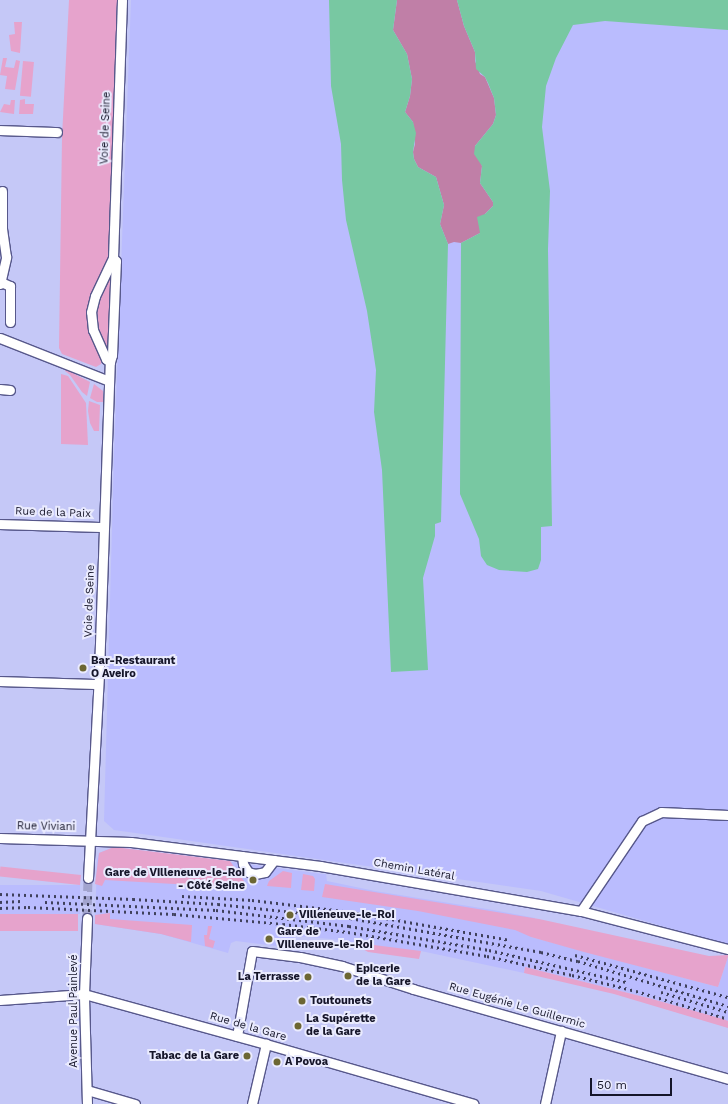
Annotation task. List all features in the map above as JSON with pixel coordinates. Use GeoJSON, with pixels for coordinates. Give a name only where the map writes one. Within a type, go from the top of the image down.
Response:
{"type":"FeatureCollection","features":[{"type":"Feature","properties":{"kind":"street","name":"Voie de Seine"},"geometry":{"type":"LineString","coordinates":[[110,362],[107,360],[93,330],[91,312],[95,296],[113,258],[122,0]]}},
{"type":"Feature","properties":{"kind":"street"},"geometry":{"type":"LineString","coordinates":[[0,130],[57,132]]}},
{"type":"Feature","properties":{"kind":"street"},"geometry":{"type":"LineString","coordinates":[[2,191],[2,228],[6,257],[1,283],[10,286],[10,322]]}},
{"type":"Feature","properties":{"kind":"street","name":"Voie de Seine"},"geometry":{"type":"LineString","coordinates":[[86,839],[98,684],[109,381],[112,355],[116,262],[113,258]]}},
{"type":"Feature","properties":{"kind":"street"},"geometry":{"type":"LineString","coordinates":[[0,338],[109,381]]}},
{"type":"Feature","properties":{"kind":"street","name":"Rue de la Paix"},"geometry":{"type":"LineString","coordinates":[[0,524],[104,527]]}},
{"type":"Feature","properties":{"kind":"street"},"geometry":{"type":"LineString","coordinates":[[0,681],[98,684]]}},
{"type":"Feature","properties":{"kind":"street"},"geometry":{"type":"LineString","coordinates":[[581,912],[642,821],[661,812],[728,815]]}},
{"type":"Feature","properties":{"kind":"street","name":"Rue Viviani"},"geometry":{"type":"LineString","coordinates":[[0,838],[86,839]]}},
{"type":"Feature","properties":{"kind":"street"},"geometry":{"type":"LineString","coordinates":[[86,839],[88,878]]}},
{"type":"Feature","properties":{"kind":"street","name":"Chemin Latéral"},"geometry":{"type":"LineString","coordinates":[[86,839],[131,842],[320,866],[581,912],[728,949]]}},
{"type":"Feature","properties":{"kind":"street"},"geometry":{"type":"LineString","coordinates":[[242,856],[243,864],[248,872],[255,874],[265,872],[274,860]]}},
{"type":"Feature","properties":{"kind":"street","name":"Avenue Paul Painlevé"},"geometry":{"type":"LineString","coordinates":[[87,918],[84,994],[87,1104]]}},
{"type":"Feature","properties":{"kind":"street","name":"Rue Eugénie Le Guillermic"},"geometry":{"type":"LineString","coordinates":[[237,1036],[252,951],[300,957],[342,966],[413,989],[728,1079]]}},
{"type":"Feature","properties":{"kind":"street","name":"Rue de la Gare"},"geometry":{"type":"LineString","coordinates":[[0,1000],[84,994],[266,1044],[474,1104]]}},
{"type":"Feature","properties":{"kind":"street"},"geometry":{"type":"LineString","coordinates":[[545,1104],[561,1031]]}},
{"type":"Feature","properties":{"kind":"street"},"geometry":{"type":"LineString","coordinates":[[252,1104],[266,1044]]}},
{"type":"Feature","properties":{"kind":"street"},"geometry":{"type":"LineString","coordinates":[[87,1090],[135,1104]]}},
{"type":"Feature","properties":{"kind":"shaded area"},"geometry":{"type":"Polygon","coordinates":[[[69,0],[117,0],[109,258],[90,299],[103,358],[101,364],[96,367],[62,354],[59,348],[62,137],[69,0]]]}},
{"type":"Feature","properties":{"kind":"shaded area"},"geometry":{"type":"Polygon","coordinates":[[[131,0],[728,0],[728,945],[541,891],[114,830],[104,821],[114,455],[131,0]]]}},
{"type":"Feature","properties":{"kind":"shaded area"},"geometry":{"type":"Polygon","coordinates":[[[329,0],[397,0],[393,30],[407,54],[412,79],[410,96],[405,112],[413,122],[416,133],[413,152],[414,159],[418,167],[436,177],[444,205],[440,224],[448,244],[441,522],[435,524],[435,536],[423,578],[428,670],[391,672],[382,470],[374,412],[376,370],[367,311],[346,220],[342,180],[341,144],[331,86],[329,0]]]}},
{"type":"Feature","properties":{"kind":"shaded area"},"geometry":{"type":"Polygon","coordinates":[[[397,0],[457,0],[464,26],[475,52],[475,61],[480,74],[485,77],[494,98],[496,115],[493,124],[475,146],[482,166],[480,183],[493,202],[493,206],[485,214],[480,233],[461,243],[454,242],[448,244],[440,224],[444,205],[436,177],[418,167],[414,159],[413,152],[415,144],[413,122],[405,112],[410,96],[412,79],[407,54],[393,30],[397,0]]]}},
{"type":"Feature","properties":{"kind":"shaded area"},"geometry":{"type":"Polygon","coordinates":[[[457,0],[728,0],[728,30],[605,21],[573,25],[556,58],[546,86],[542,127],[550,191],[548,249],[552,526],[541,527],[541,560],[538,569],[527,572],[499,570],[487,565],[481,556],[479,539],[460,494],[461,243],[480,233],[477,217],[485,214],[493,206],[493,202],[480,183],[482,166],[474,154],[475,146],[493,124],[496,115],[494,98],[488,83],[485,77],[476,69],[475,52],[464,26],[457,0]]]}},
{"type":"Feature","properties":{"kind":"shaded area"},"geometry":{"type":"Polygon","coordinates":[[[14,22],[22,22],[20,53],[11,51],[9,35],[15,34],[14,22]]]}},
{"type":"Feature","properties":{"kind":"shaded area"},"geometry":{"type":"Polygon","coordinates":[[[3,58],[7,58],[5,67],[14,68],[16,60],[20,61],[15,90],[5,89],[7,76],[0,75],[3,58]]]}},
{"type":"Feature","properties":{"kind":"shaded area"},"geometry":{"type":"Polygon","coordinates":[[[23,61],[34,62],[31,97],[20,96],[23,61]]]}},
{"type":"Feature","properties":{"kind":"shaded area"},"geometry":{"type":"Polygon","coordinates":[[[25,99],[25,104],[34,104],[33,114],[19,114],[20,100],[25,99]]]}},
{"type":"Feature","properties":{"kind":"shaded area"},"geometry":{"type":"Polygon","coordinates":[[[11,100],[15,100],[14,114],[0,112],[4,104],[10,105],[11,100]]]}},
{"type":"Feature","properties":{"kind":"shaded area"},"geometry":{"type":"Polygon","coordinates":[[[110,278],[112,279],[109,347],[106,346],[98,329],[95,313],[101,295],[110,278]]]}},
{"type":"Feature","properties":{"kind":"shaded area"},"geometry":{"type":"Polygon","coordinates":[[[65,369],[90,382],[87,396],[82,392],[65,369]]]}},
{"type":"Feature","properties":{"kind":"shaded area"},"geometry":{"type":"Polygon","coordinates":[[[61,374],[68,376],[86,403],[88,445],[61,444],[61,374]]]}},
{"type":"Feature","properties":{"kind":"shaded area"},"geometry":{"type":"Polygon","coordinates":[[[94,384],[103,391],[103,402],[97,402],[90,398],[94,384]]]}},
{"type":"Feature","properties":{"kind":"shaded area"},"geometry":{"type":"Polygon","coordinates":[[[89,401],[100,405],[99,431],[94,431],[90,423],[88,411],[89,401]]]}},
{"type":"Feature","properties":{"kind":"shaded area"},"geometry":{"type":"Polygon","coordinates":[[[114,847],[326,874],[327,881],[375,891],[535,918],[531,937],[718,987],[728,957],[728,1021],[652,999],[525,967],[524,973],[421,951],[419,953],[331,939],[294,936],[292,948],[236,941],[231,943],[228,953],[161,934],[95,924],[97,859],[99,853],[114,847]]]}},
{"type":"Feature","properties":{"kind":"shaded area"},"geometry":{"type":"Polygon","coordinates":[[[114,847],[230,861],[244,881],[244,888],[105,880],[102,886],[95,884],[99,853],[114,847]]]}},
{"type":"Feature","properties":{"kind":"shaded area"},"geometry":{"type":"Polygon","coordinates":[[[0,867],[81,875],[80,885],[0,877],[0,867]]]}},
{"type":"Feature","properties":{"kind":"shaded area"},"geometry":{"type":"Polygon","coordinates":[[[283,871],[292,873],[291,888],[267,886],[269,881],[283,871]]]}},
{"type":"Feature","properties":{"kind":"shaded area"},"geometry":{"type":"Polygon","coordinates":[[[303,874],[313,876],[315,879],[314,891],[301,890],[303,874]]]}},
{"type":"Feature","properties":{"kind":"shaded area"},"geometry":{"type":"Polygon","coordinates":[[[325,884],[539,919],[709,956],[728,955],[728,957],[718,987],[584,952],[531,937],[515,930],[418,911],[322,897],[325,884]]]}},
{"type":"Feature","properties":{"kind":"shaded area"},"geometry":{"type":"Polygon","coordinates":[[[0,885],[80,885],[80,914],[0,914],[0,885]]]}},
{"type":"Feature","properties":{"kind":"shaded area"},"geometry":{"type":"Polygon","coordinates":[[[110,913],[110,919],[192,925],[191,942],[161,934],[95,924],[95,915],[110,913]]]}},
{"type":"Feature","properties":{"kind":"shaded area"},"geometry":{"type":"Polygon","coordinates":[[[0,914],[78,914],[78,931],[0,931],[0,914]]]}},
{"type":"Feature","properties":{"kind":"shaded area"},"geometry":{"type":"Polygon","coordinates":[[[208,926],[212,926],[209,939],[215,941],[213,948],[205,946],[204,935],[207,935],[208,926]]]}},
{"type":"Feature","properties":{"kind":"shaded area"},"geometry":{"type":"Polygon","coordinates":[[[358,943],[421,951],[419,959],[368,952],[356,945],[358,943]]]}},
{"type":"Feature","properties":{"kind":"shaded area"},"geometry":{"type":"Polygon","coordinates":[[[525,967],[652,999],[723,1019],[728,1021],[728,1028],[614,994],[524,973],[525,967]]]}},
{"type":"Feature","properties":{"kind":"tunnel"},"geometry":{"type":"LineString","coordinates":[[87,918],[88,878]]}},
{"type":"Feature","properties":{"kind":"railway"},"geometry":{"type":"LineString","coordinates":[[0,894],[218,904],[350,918],[541,952],[578,961],[728,1006]]}},
{"type":"Feature","properties":{"kind":"railway"},"geometry":{"type":"LineString","coordinates":[[182,896],[252,900],[351,912],[509,940]]}},
{"type":"Feature","properties":{"kind":"railway"},"geometry":{"type":"LineString","coordinates":[[0,902],[21,901]]}},
{"type":"Feature","properties":{"kind":"railway"},"geometry":{"type":"LineString","coordinates":[[45,902],[216,910],[349,926],[489,950],[626,982]]}},
{"type":"Feature","properties":{"kind":"railway"},"geometry":{"type":"LineString","coordinates":[[0,908],[28,907],[174,914],[283,924],[348,932],[487,956],[572,975],[636,991],[728,1019]]}},
{"type":"Feature","properties":{"kind":"railway"},"geometry":{"type":"LineString","coordinates":[[575,955],[728,997]]}},
{"type":"Feature","properties":{"kind":"railway"},"geometry":{"type":"LineString","coordinates":[[661,992],[728,1012]]}},
{"type":"Feature","properties":{"kind":"place","name":"Bar-Restaurant O Aveiro"},"geometry":{"type":"Point","coordinates":[83,668]}},
{"type":"Feature","properties":{"kind":"place","name":"Gare de Villeneuve-le-Roi - Côté Seine"},"geometry":{"type":"Point","coordinates":[253,880]}},
{"type":"Feature","properties":{"kind":"place","name":"Villeneuve-le-Roi"},"geometry":{"type":"Point","coordinates":[290,915]}},
{"type":"Feature","properties":{"kind":"place","name":"Gare de Villeneuve-le-Roi"},"geometry":{"type":"Point","coordinates":[269,939]}},
{"type":"Feature","properties":{"kind":"place","name":"Epicerie de la Gare"},"geometry":{"type":"Point","coordinates":[348,976]}},
{"type":"Feature","properties":{"kind":"place","name":"La Terrasse"},"geometry":{"type":"Point","coordinates":[308,977]}},
{"type":"Feature","properties":{"kind":"place","name":"Toutounets"},"geometry":{"type":"Point","coordinates":[302,1001]}},
{"type":"Feature","properties":{"kind":"place","name":"La Supérette de la Gare"},"geometry":{"type":"Point","coordinates":[298,1026]}},
{"type":"Feature","properties":{"kind":"place","name":"Tabac de la Gare"},"geometry":{"type":"Point","coordinates":[247,1056]}},
{"type":"Feature","properties":{"kind":"place","name":"A Povoa"},"geometry":{"type":"Point","coordinates":[277,1062]}}]}
